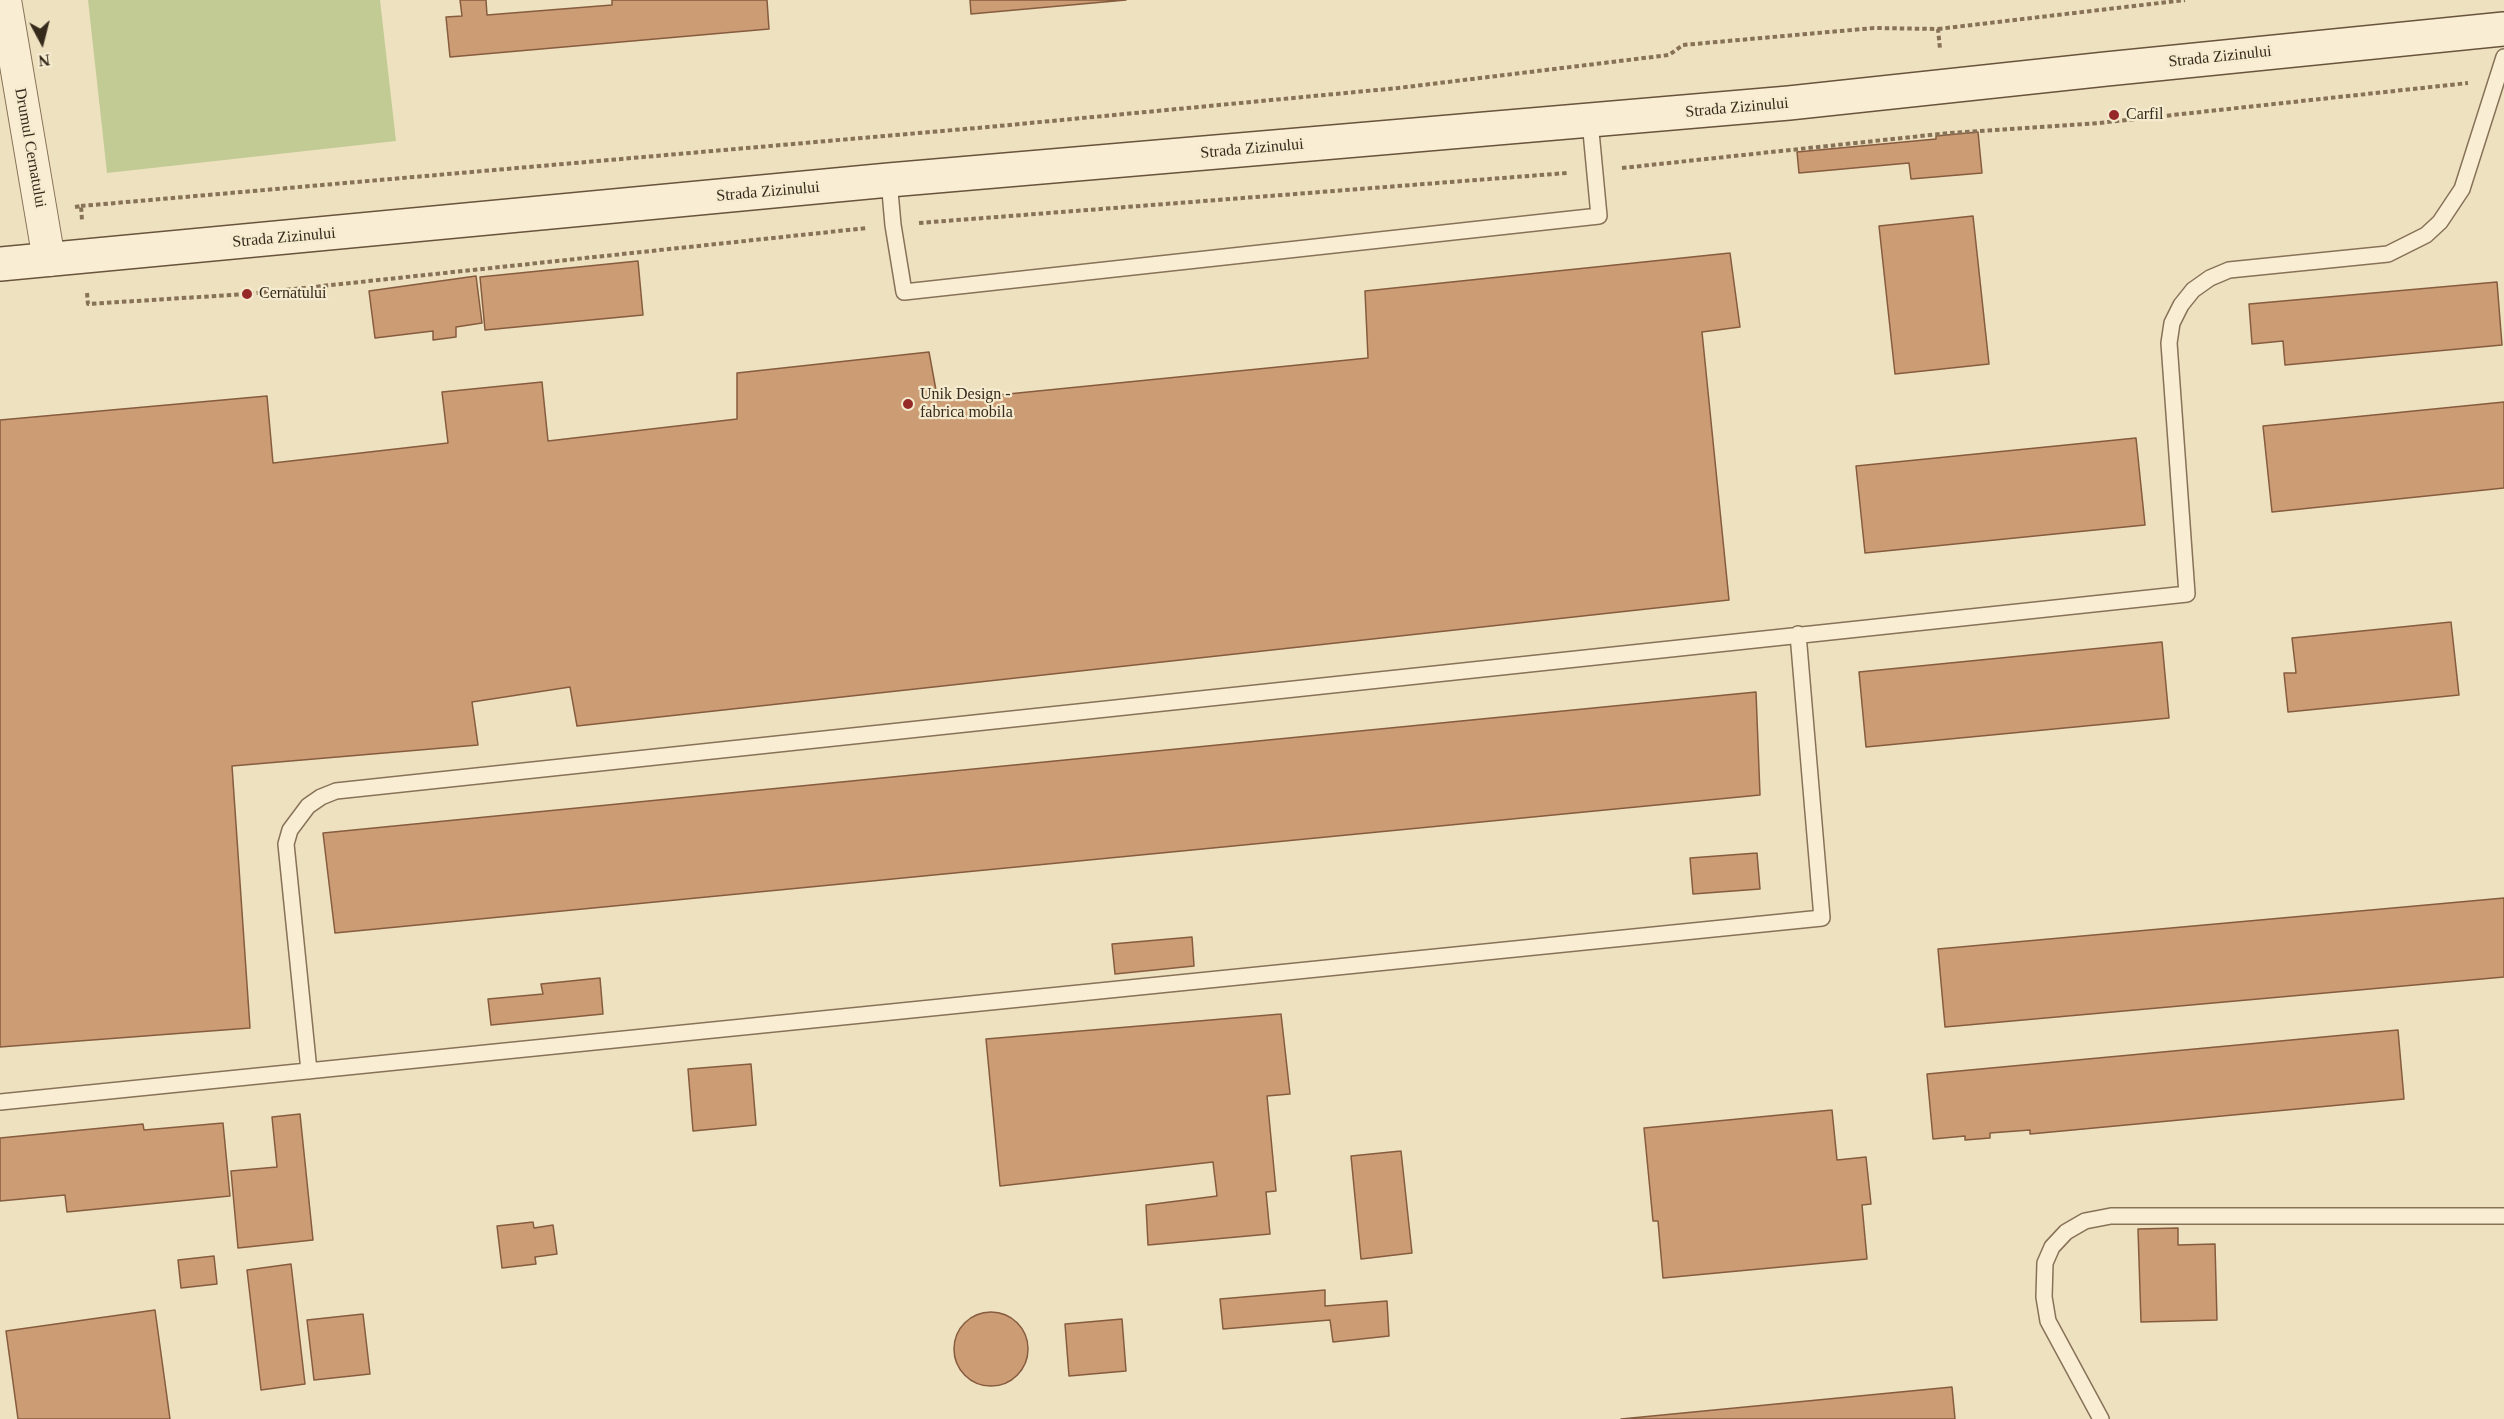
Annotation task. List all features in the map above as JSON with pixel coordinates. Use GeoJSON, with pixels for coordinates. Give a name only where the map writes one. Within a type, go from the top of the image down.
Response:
{"type":"FeatureCollection","features":[{"type":"Feature","properties":{"kind":"main road","name":"Strada Zizinului"},"geometry":{"type":"LineString","coordinates":[[0,264],[889,180],[1590,121],[1944,88],[2106,69],[2504,29]]}},
{"type":"Feature","properties":{"kind":"street","name":"Drumul Cernatului"},"geometry":{"type":"LineString","coordinates":[[5,0],[49,260]]}},
{"type":"Feature","properties":{"kind":"lane"},"geometry":{"type":"LineString","coordinates":[[309,1071],[286,844],[291,830],[308,806],[336,791],[2187,594],[2169,343],[2172,323],[2181,305],[2193,290],[2210,278],[2229,270],[2388,254],[2426,235],[2452,207],[2462,189],[2504,57]]}},
{"type":"Feature","properties":{"kind":"lane"},"geometry":{"type":"LineString","coordinates":[[889,180],[893,225],[904,292],[1599,216],[1590,121]]}},
{"type":"Feature","properties":{"kind":"lane"},"geometry":{"type":"LineString","coordinates":[[0,1102],[1822,918],[1798,634]]}},
{"type":"Feature","properties":{"kind":"lane"},"geometry":{"type":"LineString","coordinates":[[2101,1419],[2048,1321],[2044,1297],[2045,1263],[2052,1247],[2066,1232],[2085,1221],[2111,1216],[2504,1216]]}},
{"type":"Feature","properties":{"kind":"path"},"geometry":{"type":"LineString","coordinates":[[40,210],[988,128],[1398,88],[1669,55],[1683,45],[1874,28],[1938,29],[2185,0]]}},
{"type":"Feature","properties":{"kind":"path"},"geometry":{"type":"LineString","coordinates":[[1938,29],[1949,133]]}},
{"type":"Feature","properties":{"kind":"path"},"geometry":{"type":"LineString","coordinates":[[81,206],[88,304],[247,294],[893,225],[1595,171],[1949,133],[2099,123],[2497,80]]}},
{"type":"Feature","properties":{"kind":"green space"},"geometry":{"type":"Polygon","coordinates":[[[88,0],[380,0],[396,141],[107,173],[88,0]]]}},
{"type":"Feature","properties":{"kind":"building"},"geometry":{"type":"Polygon","coordinates":[[[460,0],[486,0],[487,15],[612,5],[612,0],[767,0],[769,29],[450,57],[446,17],[462,16],[460,0]]]}},
{"type":"Feature","properties":{"kind":"building"},"geometry":{"type":"Polygon","coordinates":[[[970,0],[1126,0],[971,14],[970,0]]]}},
{"type":"Feature","properties":{"kind":"building"},"geometry":{"type":"Polygon","coordinates":[[[1978,132],[1982,173],[1911,179],[1909,163],[1799,173],[1797,152],[1936,139],[1936,136],[1978,132]]]}},
{"type":"Feature","properties":{"kind":"building"},"geometry":{"type":"Polygon","coordinates":[[[1973,216],[1989,364],[1895,374],[1879,226],[1973,216]]]}},
{"type":"Feature","properties":{"kind":"building"},"geometry":{"type":"Polygon","coordinates":[[[1730,253],[1740,327],[1702,332],[1729,600],[577,726],[570,687],[472,702],[478,745],[232,766],[250,1028],[0,1047],[0,420],[267,396],[273,463],[448,443],[442,392],[542,382],[548,441],[737,419],[737,373],[929,352],[938,401],[1368,358],[1365,291],[1730,253]]]}},
{"type":"Feature","properties":{"kind":"building"},"geometry":{"type":"Polygon","coordinates":[[[638,261],[643,315],[485,330],[480,277],[638,261]]]}},
{"type":"Feature","properties":{"kind":"building"},"geometry":{"type":"Polygon","coordinates":[[[476,276],[482,323],[456,327],[456,337],[433,340],[433,331],[375,338],[369,291],[476,276]]]}},
{"type":"Feature","properties":{"kind":"building"},"geometry":{"type":"Polygon","coordinates":[[[2497,282],[2502,345],[2285,365],[2283,341],[2252,344],[2249,304],[2497,282]]]}},
{"type":"Feature","properties":{"kind":"building"},"geometry":{"type":"Polygon","coordinates":[[[2504,402],[2504,488],[2272,512],[2263,426],[2504,402]]]}},
{"type":"Feature","properties":{"kind":"building"},"geometry":{"type":"Polygon","coordinates":[[[2136,438],[2145,525],[1865,553],[1856,466],[2136,438]]]}},
{"type":"Feature","properties":{"kind":"building"},"geometry":{"type":"Polygon","coordinates":[[[2451,622],[2459,695],[2288,712],[2284,673],[2296,673],[2292,638],[2451,622]]]}},
{"type":"Feature","properties":{"kind":"building"},"geometry":{"type":"Polygon","coordinates":[[[2162,642],[2169,718],[1866,747],[1859,672],[2162,642]]]}},
{"type":"Feature","properties":{"kind":"building"},"geometry":{"type":"Polygon","coordinates":[[[1756,692],[1760,795],[335,933],[323,833],[1756,692]]]}},
{"type":"Feature","properties":{"kind":"building"},"geometry":{"type":"Polygon","coordinates":[[[1757,853],[1760,889],[1693,894],[1690,858],[1757,853]]]}},
{"type":"Feature","properties":{"kind":"building"},"geometry":{"type":"Polygon","coordinates":[[[2504,898],[2504,977],[1945,1027],[1938,949],[2504,898]]]}},
{"type":"Feature","properties":{"kind":"building"},"geometry":{"type":"Polygon","coordinates":[[[1192,937],[1194,966],[1115,974],[1112,944],[1192,937]]]}},
{"type":"Feature","properties":{"kind":"building"},"geometry":{"type":"Polygon","coordinates":[[[600,978],[603,1014],[491,1025],[488,999],[543,994],[541,984],[600,978]]]}},
{"type":"Feature","properties":{"kind":"building"},"geometry":{"type":"Polygon","coordinates":[[[1281,1014],[1290,1094],[1267,1096],[1276,1191],[1266,1192],[1270,1234],[1148,1245],[1146,1205],[1217,1196],[1213,1162],[1000,1186],[986,1039],[1281,1014]]]}},
{"type":"Feature","properties":{"kind":"building"},"geometry":{"type":"Polygon","coordinates":[[[2398,1030],[2404,1099],[2030,1134],[2030,1130],[1990,1133],[1990,1138],[1965,1140],[1965,1136],[1933,1139],[1927,1074],[2398,1030]]]}},
{"type":"Feature","properties":{"kind":"building"},"geometry":{"type":"Polygon","coordinates":[[[751,1064],[756,1125],[693,1131],[688,1069],[751,1064]]]}},
{"type":"Feature","properties":{"kind":"building"},"geometry":{"type":"Polygon","coordinates":[[[1832,1110],[1837,1160],[1866,1157],[1871,1204],[1862,1205],[1867,1259],[1663,1278],[1658,1221],[1653,1221],[1644,1128],[1832,1110]]]}},
{"type":"Feature","properties":{"kind":"building"},"geometry":{"type":"Polygon","coordinates":[[[300,1114],[313,1240],[238,1248],[231,1171],[277,1167],[272,1117],[300,1114]]]}},
{"type":"Feature","properties":{"kind":"building"},"geometry":{"type":"Polygon","coordinates":[[[223,1123],[230,1196],[67,1212],[65,1195],[0,1201],[0,1138],[143,1124],[144,1130],[223,1123]]]}},
{"type":"Feature","properties":{"kind":"building"},"geometry":{"type":"Polygon","coordinates":[[[1401,1151],[1412,1253],[1361,1259],[1351,1156],[1401,1151]]]}},
{"type":"Feature","properties":{"kind":"building"},"geometry":{"type":"Polygon","coordinates":[[[533,1222],[534,1228],[553,1225],[557,1254],[535,1257],[536,1264],[502,1268],[497,1226],[533,1222]]]}},
{"type":"Feature","properties":{"kind":"building"},"geometry":{"type":"Polygon","coordinates":[[[2178,1228],[2178,1245],[2215,1244],[2217,1320],[2141,1322],[2138,1229],[2178,1228]]]}},
{"type":"Feature","properties":{"kind":"building"},"geometry":{"type":"Polygon","coordinates":[[[214,1256],[217,1284],[181,1288],[178,1260],[214,1256]]]}},
{"type":"Feature","properties":{"kind":"building"},"geometry":{"type":"Polygon","coordinates":[[[291,1264],[305,1384],[261,1390],[247,1270],[291,1264]]]}},
{"type":"Feature","properties":{"kind":"building"},"geometry":{"type":"Polygon","coordinates":[[[1325,1290],[1325,1306],[1387,1301],[1389,1336],[1333,1342],[1330,1320],[1223,1329],[1220,1299],[1325,1290]]]}},
{"type":"Feature","properties":{"kind":"building"},"geometry":{"type":"Polygon","coordinates":[[[155,1310],[170,1419],[18,1419],[6,1331],[155,1310]]]}},
{"type":"Feature","properties":{"kind":"building"},"geometry":{"type":"Polygon","coordinates":[[[991,1312],[1005,1315],[1017,1323],[1025,1335],[1028,1349],[1025,1363],[1017,1375],[1005,1383],[991,1386],[977,1383],[965,1375],[957,1363],[954,1349],[957,1335],[965,1323],[977,1315],[991,1312]]]}},
{"type":"Feature","properties":{"kind":"building"},"geometry":{"type":"Polygon","coordinates":[[[363,1314],[370,1374],[314,1380],[307,1320],[363,1314]]]}},
{"type":"Feature","properties":{"kind":"building"},"geometry":{"type":"Polygon","coordinates":[[[1122,1319],[1126,1371],[1069,1376],[1065,1324],[1122,1319]]]}},
{"type":"Feature","properties":{"kind":"building"},"geometry":{"type":"Polygon","coordinates":[[[1952,1387],[1955,1419],[1621,1419],[1952,1387]]]}},
{"type":"Feature","properties":{"kind":"place","name":"Carfil"},"geometry":{"type":"Point","coordinates":[2114,115]}},
{"type":"Feature","properties":{"kind":"place","name":"Cernatului"},"geometry":{"type":"Point","coordinates":[247,294]}},
{"type":"Feature","properties":{"kind":"place","name":"Unik Design - fabrica mobila"},"geometry":{"type":"Point","coordinates":[908,404]}}]}
